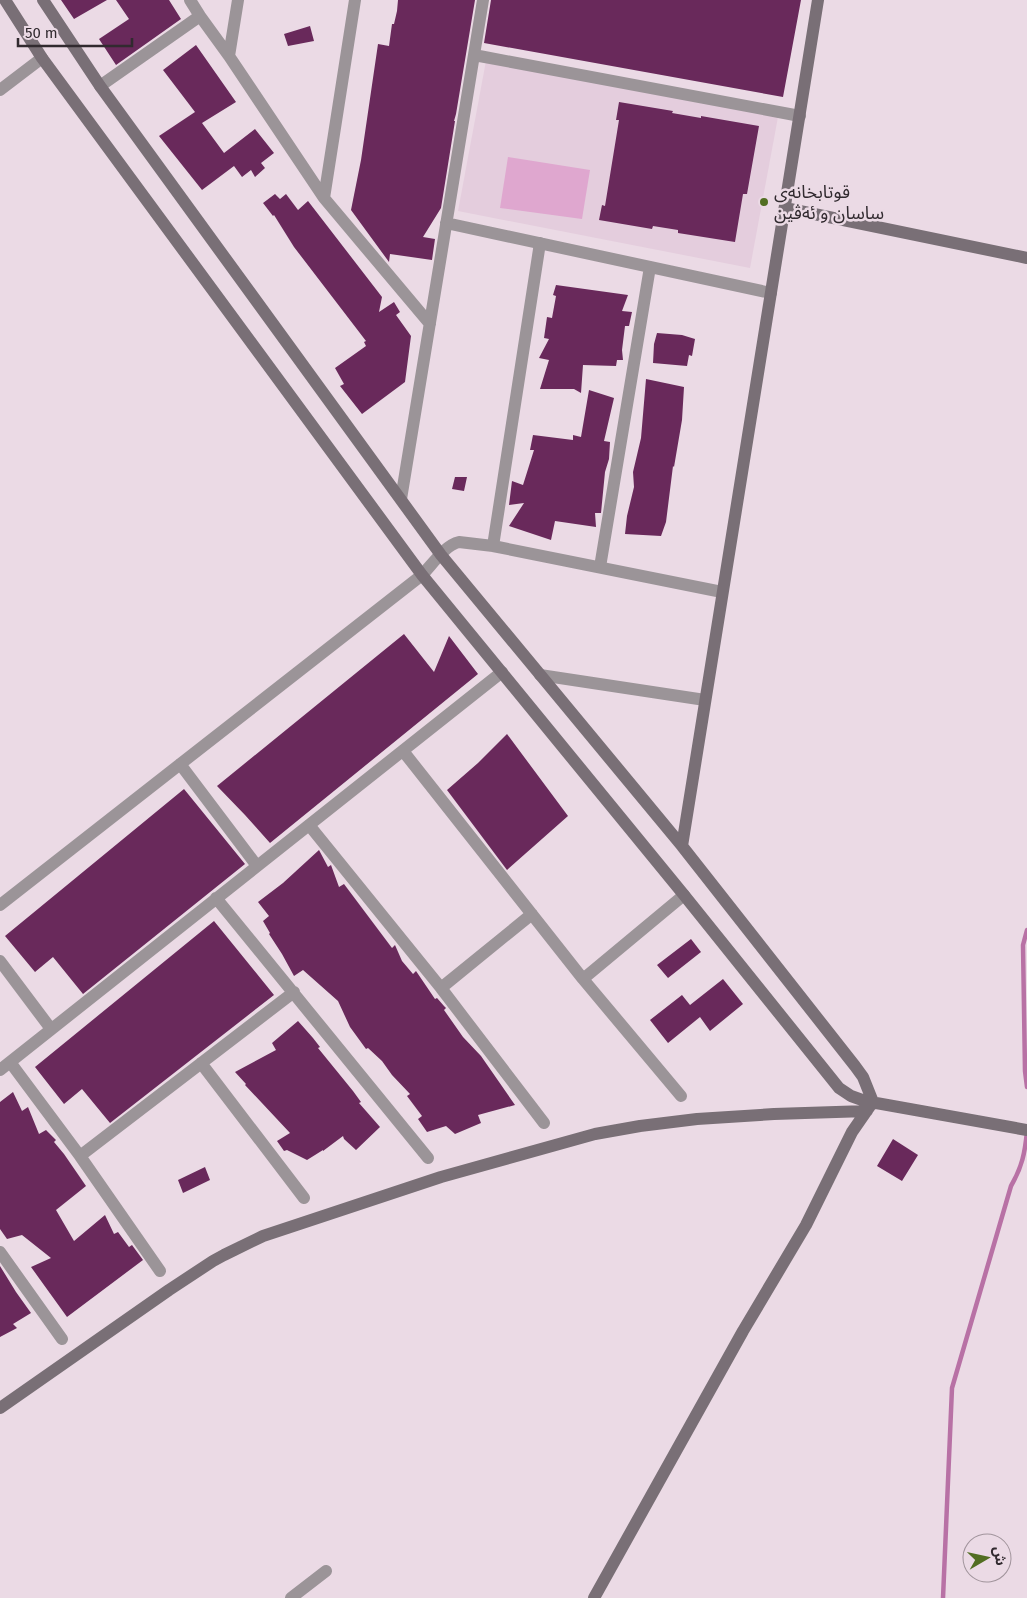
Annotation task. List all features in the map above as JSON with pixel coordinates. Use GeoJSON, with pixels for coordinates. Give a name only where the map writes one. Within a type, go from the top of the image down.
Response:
{"type":"FeatureCollection","features":[{"type":"Feature","properties":{"kind":"street"},"geometry":{"type":"LineString","coordinates":[[5,0],[42,58],[422,575],[839,1088],[870,1107]]}},
{"type":"Feature","properties":{"kind":"street"},"geometry":{"type":"LineString","coordinates":[[43,0],[100,86],[441,555],[682,846],[863,1077],[870,1107],[852,1132],[806,1225],[743,1331],[594,1598]]}},
{"type":"Feature","properties":{"kind":"street"},"geometry":{"type":"LineString","coordinates":[[190,0],[324,198],[430,324]]}},
{"type":"Feature","properties":{"kind":"street"},"geometry":{"type":"LineString","coordinates":[[229,56],[238,0]]}},
{"type":"Feature","properties":{"kind":"street"},"geometry":{"type":"LineString","coordinates":[[324,198],[355,0]]}},
{"type":"Feature","properties":{"kind":"street"},"geometry":{"type":"LineString","coordinates":[[401,499],[483,0]]}},
{"type":"Feature","properties":{"kind":"street"},"geometry":{"type":"LineString","coordinates":[[682,846],[818,0]]}},
{"type":"Feature","properties":{"kind":"street"},"geometry":{"type":"LineString","coordinates":[[100,86],[200,16]]}},
{"type":"Feature","properties":{"kind":"street"},"geometry":{"type":"LineString","coordinates":[[474,55],[800,116]]}},
{"type":"Feature","properties":{"kind":"street"},"geometry":{"type":"LineString","coordinates":[[0,90],[42,58]]}},
{"type":"Feature","properties":{"kind":"street"},"geometry":{"type":"LineString","coordinates":[[785,208],[1027,258]]}},
{"type":"Feature","properties":{"kind":"street"},"geometry":{"type":"LineString","coordinates":[[446,223],[771,293]]}},
{"type":"Feature","properties":{"kind":"street"},"geometry":{"type":"LineString","coordinates":[[493,546],[540,243]]}},
{"type":"Feature","properties":{"kind":"street"},"geometry":{"type":"LineString","coordinates":[[600,567],[650,267]]}},
{"type":"Feature","properties":{"kind":"street"},"geometry":{"type":"LineString","coordinates":[[0,905],[422,575],[451,545],[459,542],[493,546],[722,592]]}},
{"type":"Feature","properties":{"kind":"street"},"geometry":{"type":"LineString","coordinates":[[160,1272],[80,1156],[5,1066],[502,672]]}},
{"type":"Feature","properties":{"kind":"street"},"geometry":{"type":"LineString","coordinates":[[540,675],[705,700]]}},
{"type":"Feature","properties":{"kind":"street"},"geometry":{"type":"LineString","coordinates":[[403,751],[583,979],[681,1096]]}},
{"type":"Feature","properties":{"kind":"street"},"geometry":{"type":"LineString","coordinates":[[180,764],[257,866]]}},
{"type":"Feature","properties":{"kind":"street"},"geometry":{"type":"LineString","coordinates":[[309,825],[441,988],[544,1123]]}},
{"type":"Feature","properties":{"kind":"street"},"geometry":{"type":"LineString","coordinates":[[583,979],[684,895]]}},
{"type":"Feature","properties":{"kind":"street"},"geometry":{"type":"LineString","coordinates":[[216,898],[428,1158]]}},
{"type":"Feature","properties":{"kind":"street"},"geometry":{"type":"LineString","coordinates":[[441,988],[532,914]]}},
{"type":"Feature","properties":{"kind":"street"},"geometry":{"type":"LineString","coordinates":[[0,961],[51,1030]]}},
{"type":"Feature","properties":{"kind":"street"},"geometry":{"type":"LineString","coordinates":[[80,1156],[294,992]]}},
{"type":"Feature","properties":{"kind":"street"},"geometry":{"type":"LineString","coordinates":[[201,1063],[304,1198]]}},
{"type":"Feature","properties":{"kind":"street"},"geometry":{"type":"LineString","coordinates":[[0,1408],[213,1261],[263,1236],[442,1177],[595,1134],[704,1118],[870,1107],[1027,1130]]}},
{"type":"Feature","properties":{"kind":"street"},"geometry":{"type":"LineString","coordinates":[[0,1252],[62,1339]]}},
{"type":"Feature","properties":{"kind":"street"},"geometry":{"type":"LineString","coordinates":[[291,1598],[326,1571]]}},
{"type":"Feature","properties":{"kind":"shaded area"},"geometry":{"type":"Polygon","coordinates":[[[486,61],[778,117],[750,268],[458,211],[486,61]]]}},
{"type":"Feature","properties":{"kind":"shaded area"},"geometry":{"type":"Polygon","coordinates":[[[508,157],[590,170],[582,219],[500,208],[508,157]]]}},
{"type":"Feature","properties":{"kind":"building"},"geometry":{"type":"Polygon","coordinates":[[[61,0],[107,0],[74,19],[61,0]]]}},
{"type":"Feature","properties":{"kind":"building"},"geometry":{"type":"Polygon","coordinates":[[[116,0],[169,0],[181,19],[116,65],[99,39],[129,19],[116,0]]]}},
{"type":"Feature","properties":{"kind":"building"},"geometry":{"type":"Polygon","coordinates":[[[398,0],[475,0],[441,208],[423,237],[435,239],[432,260],[390,254],[389,262],[351,210],[361,160],[378,44],[389,46],[398,0]]]}},
{"type":"Feature","properties":{"kind":"building"},"geometry":{"type":"Polygon","coordinates":[[[491,0],[801,0],[783,97],[484,43],[491,0]]]}},
{"type":"Feature","properties":{"kind":"building"},"geometry":{"type":"Polygon","coordinates":[[[310,26],[314,41],[288,46],[284,34],[310,26]]]}},
{"type":"Feature","properties":{"kind":"building"},"geometry":{"type":"Polygon","coordinates":[[[196,45],[236,102],[202,123],[224,153],[255,129],[274,153],[261,163],[265,168],[255,177],[251,170],[242,177],[234,166],[202,190],[159,136],[195,112],[163,70],[196,45]]]}},
{"type":"Feature","properties":{"kind":"building"},"geometry":{"type":"Polygon","coordinates":[[[619,102],[673,111],[672,113],[701,118],[701,116],[759,126],[747,194],[743,194],[735,242],[678,233],[678,230],[653,226],[652,229],[599,220],[602,205],[605,206],[619,120],[616,120],[619,102]]]}},
{"type":"Feature","properties":{"kind":"building"},"geometry":{"type":"Polygon","coordinates":[[[275,194],[280,199],[286,194],[298,210],[308,201],[382,297],[379,312],[394,302],[400,312],[396,315],[411,336],[405,382],[362,414],[340,386],[344,384],[335,368],[366,346],[364,342],[366,341],[294,247],[274,215],[263,203],[275,194]]]}},
{"type":"Feature","properties":{"kind":"building"},"geometry":{"type":"Polygon","coordinates":[[[556,285],[628,295],[622,311],[632,312],[629,326],[625,326],[622,350],[623,360],[617,360],[616,366],[583,365],[581,393],[574,389],[540,389],[549,360],[539,358],[549,339],[544,338],[547,317],[552,318],[556,296],[553,295],[556,285]]]}},
{"type":"Feature","properties":{"kind":"building"},"geometry":{"type":"Polygon","coordinates":[[[657,333],[682,335],[695,339],[692,356],[689,355],[687,366],[653,363],[654,344],[657,333]]]}},
{"type":"Feature","properties":{"kind":"building"},"geometry":{"type":"Polygon","coordinates":[[[646,379],[684,387],[682,420],[673,466],[666,522],[661,536],[625,534],[634,487],[633,472],[641,438],[646,379]]]}},
{"type":"Feature","properties":{"kind":"building"},"geometry":{"type":"Polygon","coordinates":[[[589,390],[614,398],[604,441],[610,442],[609,459],[605,472],[601,513],[595,513],[596,527],[555,521],[551,540],[509,526],[524,503],[509,505],[512,481],[523,485],[534,450],[530,450],[533,435],[573,440],[573,435],[581,437],[589,390]]]}},
{"type":"Feature","properties":{"kind":"building"},"geometry":{"type":"Polygon","coordinates":[[[455,477],[467,477],[464,491],[452,489],[455,477]]]}},
{"type":"Feature","properties":{"kind":"building"},"geometry":{"type":"Polygon","coordinates":[[[404,634],[434,672],[449,636],[478,674],[270,843],[217,786],[404,634]]]}},
{"type":"Feature","properties":{"kind":"building"},"geometry":{"type":"Polygon","coordinates":[[[507,734],[568,816],[507,870],[447,790],[507,734]]]}},
{"type":"Feature","properties":{"kind":"building"},"geometry":{"type":"Polygon","coordinates":[[[184,789],[245,864],[83,994],[53,957],[35,972],[5,936],[184,789]]]}},
{"type":"Feature","properties":{"kind":"building"},"geometry":{"type":"Polygon","coordinates":[[[319,850],[328,867],[331,865],[339,887],[344,884],[392,948],[395,945],[402,961],[413,974],[416,971],[435,999],[437,998],[446,1008],[444,1010],[463,1037],[481,1056],[515,1105],[478,1115],[481,1123],[455,1134],[446,1126],[427,1132],[418,1119],[422,1116],[407,1096],[410,1094],[382,1061],[368,1048],[366,1049],[350,1027],[338,1001],[303,970],[294,976],[269,934],[263,921],[269,916],[258,902],[283,883],[319,850]]]}},
{"type":"Feature","properties":{"kind":"building"},"geometry":{"type":"Polygon","coordinates":[[[214,921],[274,995],[110,1123],[82,1089],[64,1104],[35,1067],[214,921]]]}},
{"type":"Feature","properties":{"kind":"building"},"geometry":{"type":"Polygon","coordinates":[[[691,939],[701,952],[668,978],[657,965],[691,939]]]}},
{"type":"Feature","properties":{"kind":"building"},"geometry":{"type":"Polygon","coordinates":[[[723,979],[743,1004],[710,1031],[700,1017],[668,1043],[650,1020],[682,995],[690,1005],[723,979]]]}},
{"type":"Feature","properties":{"kind":"building"},"geometry":{"type":"Polygon","coordinates":[[[298,1021],[353,1091],[361,1102],[359,1103],[380,1127],[356,1150],[343,1136],[307,1160],[287,1150],[284,1151],[277,1141],[290,1133],[235,1072],[276,1050],[272,1043],[298,1021]]]}},
{"type":"Feature","properties":{"kind":"building"},"geometry":{"type":"Polygon","coordinates":[[[13,1092],[22,1111],[28,1107],[39,1134],[46,1130],[56,1140],[54,1142],[86,1186],[56,1210],[74,1241],[105,1215],[114,1234],[118,1232],[129,1247],[132,1245],[143,1260],[67,1317],[31,1267],[51,1258],[22,1235],[7,1239],[0,1229],[0,1102],[13,1092]]]}},
{"type":"Feature","properties":{"kind":"building"},"geometry":{"type":"Polygon","coordinates":[[[893,1139],[918,1155],[902,1181],[877,1166],[893,1139]]]}},
{"type":"Feature","properties":{"kind":"building"},"geometry":{"type":"Polygon","coordinates":[[[205,1167],[210,1180],[183,1193],[178,1180],[205,1167]]]}},
{"type":"Feature","properties":{"kind":"building"},"geometry":{"type":"Polygon","coordinates":[[[0,1266],[31,1313],[13,1324],[17,1328],[0,1337],[0,1266]]]}},
{"type":"Feature","properties":{"kind":"waterway"},"geometry":{"type":"LineString","coordinates":[[1027,930],[1023,945],[1025,1071],[1027,1087]]}},
{"type":"Feature","properties":{"kind":"waterway"},"geometry":{"type":"LineString","coordinates":[[943,1598],[952,1388],[1011,1186],[1022,1160],[1027,1131]]}},
{"type":"Feature","properties":{"kind":"place","name":"قوتابخانەی ساسان و ئەڤین"},"geometry":{"type":"Point","coordinates":[764,202]}}]}
